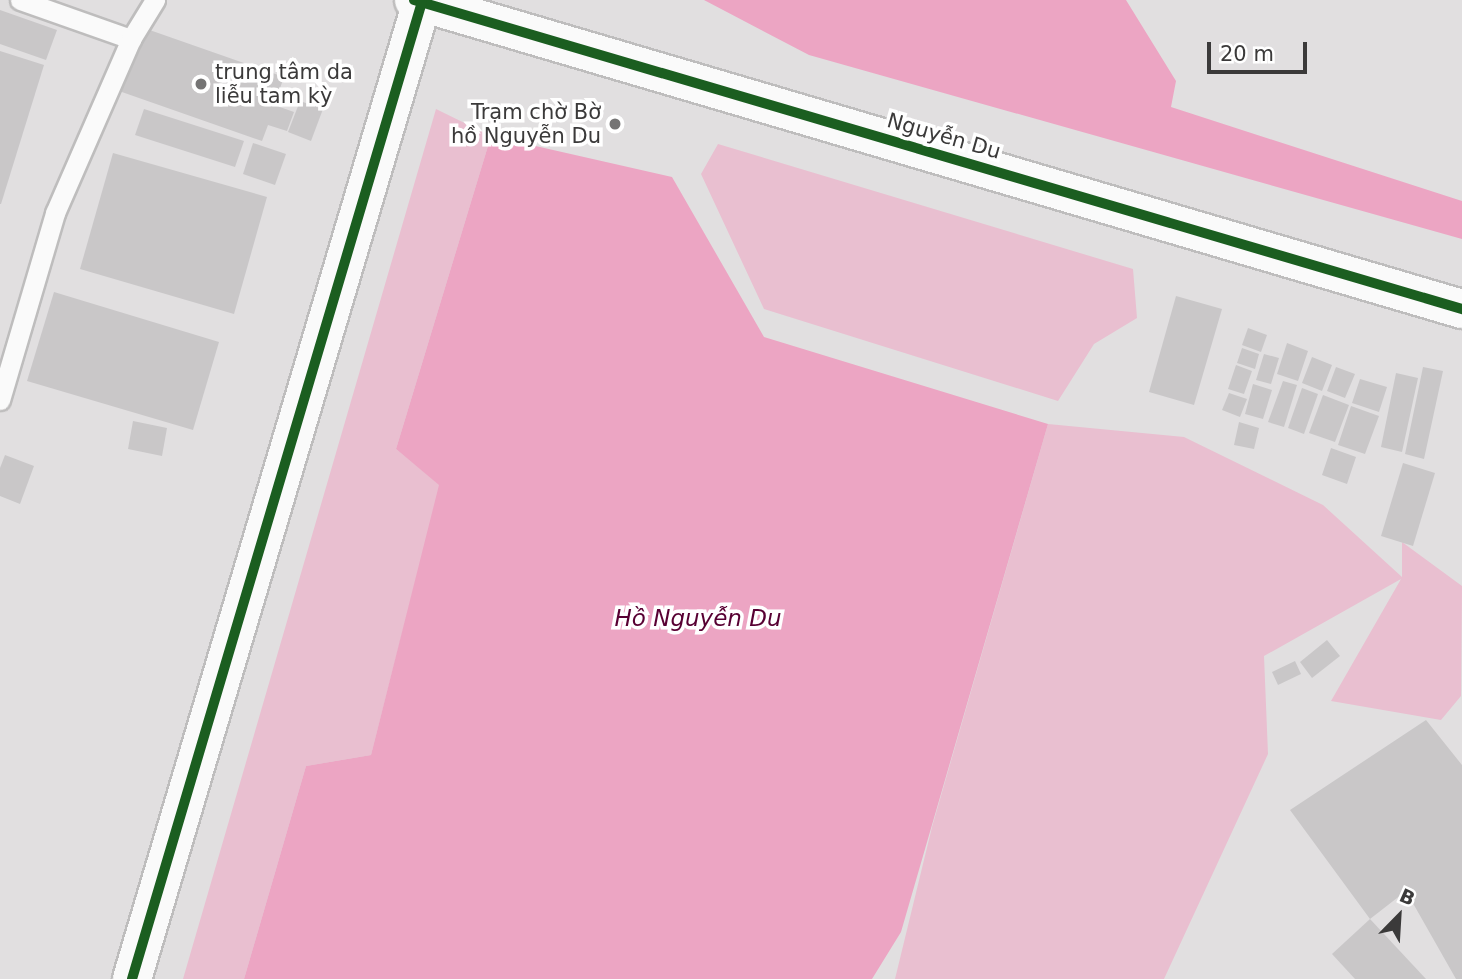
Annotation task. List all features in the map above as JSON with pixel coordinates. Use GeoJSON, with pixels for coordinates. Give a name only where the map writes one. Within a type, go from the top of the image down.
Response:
{"type":"FeatureCollection","features":[{"type":"Feature","properties":{"kind":"street","name":"Nguyễn Du"},"geometry":{"type":"LineString","coordinates":[[418,1],[1462,309]]}},
{"type":"Feature","properties":{"kind":"street"},"geometry":{"type":"LineString","coordinates":[[132,979],[418,1]]}},
{"type":"Feature","properties":{"kind":"lane"},"geometry":{"type":"LineString","coordinates":[[20,0],[131,39]]}},
{"type":"Feature","properties":{"kind":"lane"},"geometry":{"type":"LineString","coordinates":[[0,400],[55,213],[131,39],[155,0]]}},
{"type":"Feature","properties":{"kind":"shaded area"},"geometry":{"type":"Polygon","coordinates":[[[436,109],[491,136],[396,449],[440,485],[371,755],[306,766],[244,979],[183,979],[436,109]]]}},
{"type":"Feature","properties":{"kind":"shaded area"},"geometry":{"type":"Polygon","coordinates":[[[718,144],[1133,269],[1137,318],[1094,344],[1058,401],[764,309],[701,174],[718,144]]]}},
{"type":"Feature","properties":{"kind":"shaded area"},"geometry":{"type":"Polygon","coordinates":[[[1048,424],[1184,437],[1323,505],[1402,577],[1402,542],[1462,586],[1461,696],[1441,720],[1331,701],[1401,579],[1264,656],[1268,754],[1164,979],[895,979],[932,827],[1048,424]]]}},
{"type":"Feature","properties":{"kind":"water"},"geometry":{"type":"Polygon","coordinates":[[[704,0],[1126,0],[1176,81],[1171,107],[1462,201],[1462,239],[809,55],[704,0]]]}},
{"type":"Feature","properties":{"kind":"water","name":"Hồ Nguyễn Du"},"geometry":{"type":"Polygon","coordinates":[[[491,136],[672,177],[764,337],[1048,424],[901,932],[872,979],[244,979],[306,766],[371,755],[439,485],[396,449],[491,136]]]}},
{"type":"Feature","properties":{"kind":"building"},"geometry":{"type":"Polygon","coordinates":[[[0,10],[57,30],[46,60],[0,44],[0,10]]]}},
{"type":"Feature","properties":{"kind":"building","name":"trung tâm da liễu tam kỳ"},"geometry":{"type":"Polygon","coordinates":[[[141,27],[284,77],[274,105],[294,112],[287,131],[268,125],[262,141],[119,91],[141,27]]]}},
{"type":"Feature","properties":{"kind":"building"},"geometry":{"type":"Polygon","coordinates":[[[0,51],[44,65],[1,204],[0,204],[0,51]]]}},
{"type":"Feature","properties":{"kind":"building"},"geometry":{"type":"Polygon","coordinates":[[[300,101],[323,109],[311,141],[288,132],[300,101]]]}},
{"type":"Feature","properties":{"kind":"building"},"geometry":{"type":"Polygon","coordinates":[[[144,109],[244,141],[235,167],[135,135],[144,109]]]}},
{"type":"Feature","properties":{"kind":"building"},"geometry":{"type":"Polygon","coordinates":[[[253,143],[286,154],[275,185],[243,174],[253,143]]]}},
{"type":"Feature","properties":{"kind":"building"},"geometry":{"type":"Polygon","coordinates":[[[113,153],[267,197],[234,314],[80,269],[113,153]]]}},
{"type":"Feature","properties":{"kind":"building"},"geometry":{"type":"Polygon","coordinates":[[[54,292],[219,342],[193,430],[27,381],[54,292]]]}},
{"type":"Feature","properties":{"kind":"building"},"geometry":{"type":"Polygon","coordinates":[[[1176,296],[1222,309],[1194,405],[1149,392],[1176,296]]]}},
{"type":"Feature","properties":{"kind":"building"},"geometry":{"type":"Polygon","coordinates":[[[1248,328],[1267,335],[1261,352],[1242,345],[1248,328]]]}},
{"type":"Feature","properties":{"kind":"building"},"geometry":{"type":"Polygon","coordinates":[[[1287,343],[1308,351],[1298,381],[1277,374],[1287,343]]]}},
{"type":"Feature","properties":{"kind":"building"},"geometry":{"type":"Polygon","coordinates":[[[1242,348],[1259,354],[1255,369],[1237,363],[1242,348]]]}},
{"type":"Feature","properties":{"kind":"building"},"geometry":{"type":"Polygon","coordinates":[[[1264,354],[1279,358],[1271,384],[1256,380],[1264,354]]]}},
{"type":"Feature","properties":{"kind":"building"},"geometry":{"type":"Polygon","coordinates":[[[1312,357],[1332,365],[1322,391],[1302,383],[1312,357]]]}},
{"type":"Feature","properties":{"kind":"building"},"geometry":{"type":"Polygon","coordinates":[[[1236,365],[1252,371],[1244,394],[1228,389],[1236,365]]]}},
{"type":"Feature","properties":{"kind":"building"},"geometry":{"type":"Polygon","coordinates":[[[1336,367],[1355,374],[1345,398],[1327,391],[1336,367]]]}},
{"type":"Feature","properties":{"kind":"building"},"geometry":{"type":"Polygon","coordinates":[[[1423,367],[1443,371],[1424,459],[1405,454],[1423,367]]]}},
{"type":"Feature","properties":{"kind":"building"},"geometry":{"type":"Polygon","coordinates":[[[1396,373],[1418,378],[1402,452],[1381,447],[1396,373]]]}},
{"type":"Feature","properties":{"kind":"building"},"geometry":{"type":"Polygon","coordinates":[[[1360,379],[1387,387],[1379,412],[1352,403],[1360,379]]]}},
{"type":"Feature","properties":{"kind":"building"},"geometry":{"type":"Polygon","coordinates":[[[1283,381],[1297,385],[1284,427],[1268,422],[1283,381]]]}},
{"type":"Feature","properties":{"kind":"building"},"geometry":{"type":"Polygon","coordinates":[[[1253,384],[1272,390],[1263,419],[1245,414],[1253,384]]]}},
{"type":"Feature","properties":{"kind":"building"},"geometry":{"type":"Polygon","coordinates":[[[1302,388],[1318,394],[1304,434],[1288,428],[1302,388]]]}},
{"type":"Feature","properties":{"kind":"building"},"geometry":{"type":"Polygon","coordinates":[[[1229,393],[1247,399],[1240,417],[1222,410],[1229,393]]]}},
{"type":"Feature","properties":{"kind":"building"},"geometry":{"type":"Polygon","coordinates":[[[1323,395],[1349,405],[1335,442],[1309,433],[1323,395]]]}},
{"type":"Feature","properties":{"kind":"building"},"geometry":{"type":"Polygon","coordinates":[[[1351,406],[1379,416],[1365,454],[1338,445],[1351,406]]]}},
{"type":"Feature","properties":{"kind":"building"},"geometry":{"type":"Polygon","coordinates":[[[133,421],[167,428],[162,456],[128,449],[133,421]]]}},
{"type":"Feature","properties":{"kind":"building"},"geometry":{"type":"Polygon","coordinates":[[[1239,422],[1259,428],[1254,449],[1234,445],[1239,422]]]}},
{"type":"Feature","properties":{"kind":"building"},"geometry":{"type":"Polygon","coordinates":[[[1331,448],[1356,457],[1347,484],[1322,475],[1331,448]]]}},
{"type":"Feature","properties":{"kind":"building"},"geometry":{"type":"Polygon","coordinates":[[[5,455],[34,466],[20,504],[0,496],[0,468],[5,455]]]}},
{"type":"Feature","properties":{"kind":"building"},"geometry":{"type":"Polygon","coordinates":[[[1403,463],[1435,473],[1413,546],[1381,536],[1403,463]]]}},
{"type":"Feature","properties":{"kind":"building"},"geometry":{"type":"Polygon","coordinates":[[[1327,640],[1340,656],[1312,678],[1300,662],[1327,640]]]}},
{"type":"Feature","properties":{"kind":"building"},"geometry":{"type":"Polygon","coordinates":[[[1295,661],[1301,674],[1278,685],[1272,672],[1295,661]]]}},
{"type":"Feature","properties":{"kind":"building"},"geometry":{"type":"Polygon","coordinates":[[[1426,720],[1462,765],[1462,979],[1456,979],[1406,891],[1370,919],[1290,810],[1426,720]]]}},
{"type":"Feature","properties":{"kind":"building"},"geometry":{"type":"Polygon","coordinates":[[[1370,919],[1426,979],[1355,979],[1332,954],[1370,919]]]}},
{"type":"Feature","properties":{"kind":"cycle path"},"geometry":{"type":"LineString","coordinates":[[414,0],[1462,309]]}},
{"type":"Feature","properties":{"kind":"cycle path"},"geometry":{"type":"LineString","coordinates":[[132,979],[422,2]]}},
{"type":"Feature","properties":{"kind":"place","name":"trung tâm da liễu tam kỳ"},"geometry":{"type":"Point","coordinates":[201,84]}},
{"type":"Feature","properties":{"kind":"place","name":"Trạm chờ Bờ hồ Nguyễn Du"},"geometry":{"type":"Point","coordinates":[615,124]}}]}
